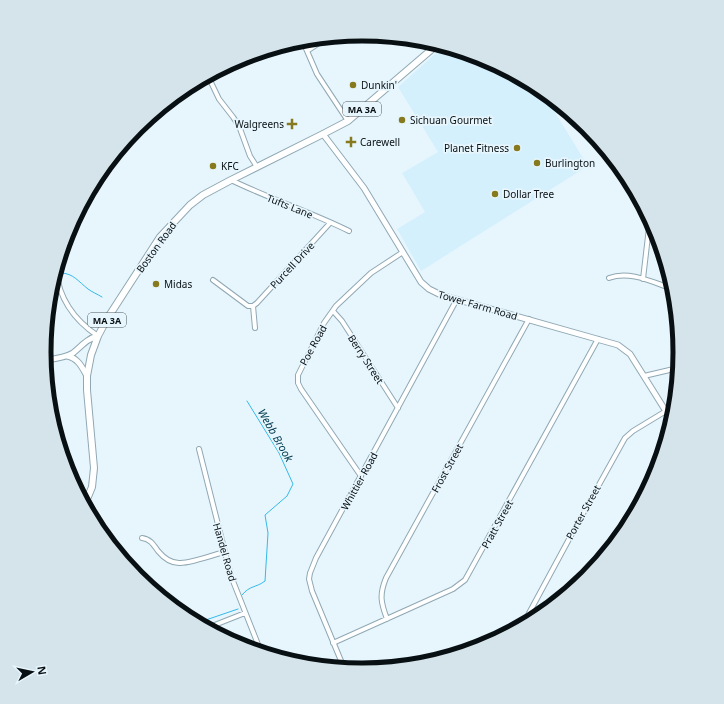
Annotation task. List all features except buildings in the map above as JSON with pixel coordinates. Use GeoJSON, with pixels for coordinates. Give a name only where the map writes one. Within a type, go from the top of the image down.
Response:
{"type":"FeatureCollection","features":[{"type":"Feature","properties":{"kind":"main road","name":"Boston Road"},"geometry":{"type":"LineString","coordinates":[[88,498],[92,487],[94,468],[87,398],[87,376],[90,355],[107,319],[145,259],[168,228],[190,205],[203,195],[348,121],[432,49]]}},
{"type":"Feature","properties":{"kind":"street"},"geometry":{"type":"LineString","coordinates":[[306,51],[318,45]]}},
{"type":"Feature","properties":{"kind":"street"},"geometry":{"type":"LineString","coordinates":[[305,46],[317,74],[348,121]]}},
{"type":"Feature","properties":{"kind":"street"},"geometry":{"type":"LineString","coordinates":[[210,81],[219,99],[239,126],[250,156],[257,167]]}},
{"type":"Feature","properties":{"kind":"street","name":"Tower Farm Road"},"geometry":{"type":"LineString","coordinates":[[323,134],[364,188],[416,275],[425,286],[434,292],[618,345],[626,350],[666,411]]}},
{"type":"Feature","properties":{"kind":"street","name":"Tufts Lane"},"geometry":{"type":"LineString","coordinates":[[231,180],[349,232]]}},
{"type":"Feature","properties":{"kind":"street","name":"Purcell Drive"},"geometry":{"type":"LineString","coordinates":[[253,306],[330,223]]}},
{"type":"Feature","properties":{"kind":"street"},"geometry":{"type":"LineString","coordinates":[[642,279],[648,231]]}},
{"type":"Feature","properties":{"kind":"street","name":"Poe Road"},"geometry":{"type":"LineString","coordinates":[[361,476],[298,383],[299,370],[324,323],[333,311],[371,273],[403,252]]}},
{"type":"Feature","properties":{"kind":"street"},"geometry":{"type":"LineString","coordinates":[[609,278],[616,275],[625,275],[666,286]]}},
{"type":"Feature","properties":{"kind":"street"},"geometry":{"type":"LineString","coordinates":[[213,280],[248,306],[253,306],[255,328]]}},
{"type":"Feature","properties":{"kind":"street"},"geometry":{"type":"LineString","coordinates":[[59,284],[66,304],[79,321],[98,336]]}},
{"type":"Feature","properties":{"kind":"street","name":"Whittier Road"},"geometry":{"type":"LineString","coordinates":[[342,662],[312,591],[309,579],[310,574],[316,558],[458,299]]}},
{"type":"Feature","properties":{"kind":"street","name":"Berry Street"},"geometry":{"type":"LineString","coordinates":[[333,311],[342,321],[398,408]]}},
{"type":"Feature","properties":{"kind":"street","name":"Frost Street"},"geometry":{"type":"LineString","coordinates":[[386,619],[380,598],[386,578],[529,319]]}},
{"type":"Feature","properties":{"kind":"street"},"geometry":{"type":"LineString","coordinates":[[51,359],[67,356],[89,339],[98,336]]}},
{"type":"Feature","properties":{"kind":"street","name":"Pratt Street"},"geometry":{"type":"LineString","coordinates":[[334,643],[453,589],[465,580],[598,339]]}},
{"type":"Feature","properties":{"kind":"street"},"geometry":{"type":"LineString","coordinates":[[67,356],[77,360],[87,376]]}},
{"type":"Feature","properties":{"kind":"street"},"geometry":{"type":"LineString","coordinates":[[644,376],[672,369]]}},
{"type":"Feature","properties":{"kind":"street","name":"Porter Street"},"geometry":{"type":"LineString","coordinates":[[528,615],[584,510],[625,438],[633,431],[666,411]]}},
{"type":"Feature","properties":{"kind":"street","name":"Handel Road"},"geometry":{"type":"LineString","coordinates":[[199,449],[230,576],[258,644]]}},
{"type":"Feature","properties":{"kind":"street"},"geometry":{"type":"LineString","coordinates":[[142,538],[147,538],[162,556],[179,563],[224,552]]}},
{"type":"Feature","properties":{"kind":"street"},"geometry":{"type":"LineString","coordinates":[[214,625],[245,613]]}},
{"type":"Feature","properties":{"kind":"shaded area"},"geometry":{"type":"Polygon","coordinates":[[[438,51],[481,65],[518,83],[550,104],[588,166],[421,271],[397,229],[425,212],[402,173],[438,152],[398,87],[438,51]]]}},
{"type":"Feature","properties":{"kind":"waterway"},"geometry":{"type":"LineString","coordinates":[[62,273],[72,276],[88,289],[102,297]]}},
{"type":"Feature","properties":{"kind":"waterway","name":"Webb Brook"},"geometry":{"type":"LineString","coordinates":[[242,595],[250,588],[265,581],[268,533],[265,515],[287,496],[293,484],[279,453],[247,401]]}},
{"type":"Feature","properties":{"kind":"waterway","name":"Webb Brook"},"geometry":{"type":"LineString","coordinates":[[205,620],[238,609]]}},
{"type":"Feature","properties":{"kind":"place","name":"Dunkin'"},"geometry":{"type":"Point","coordinates":[353,85]}},
{"type":"Feature","properties":{"kind":"place","name":"Sichuan Gourmet"},"geometry":{"type":"Point","coordinates":[402,120]}},
{"type":"Feature","properties":{"kind":"place","name":"Walgreens"},"geometry":{"type":"Point","coordinates":[292,124]}},
{"type":"Feature","properties":{"kind":"place","name":"Carewell"},"geometry":{"type":"Point","coordinates":[351,142]}},
{"type":"Feature","properties":{"kind":"place","name":"Planet Fitness"},"geometry":{"type":"Point","coordinates":[517,148]}},
{"type":"Feature","properties":{"kind":"place","name":"Burlington"},"geometry":{"type":"Point","coordinates":[537,163]}},
{"type":"Feature","properties":{"kind":"place","name":"KFC"},"geometry":{"type":"Point","coordinates":[213,166]}},
{"type":"Feature","properties":{"kind":"place","name":"Dollar Tree"},"geometry":{"type":"Point","coordinates":[495,194]}},
{"type":"Feature","properties":{"kind":"place","name":"Midas"},"geometry":{"type":"Point","coordinates":[156,284]}}]}
